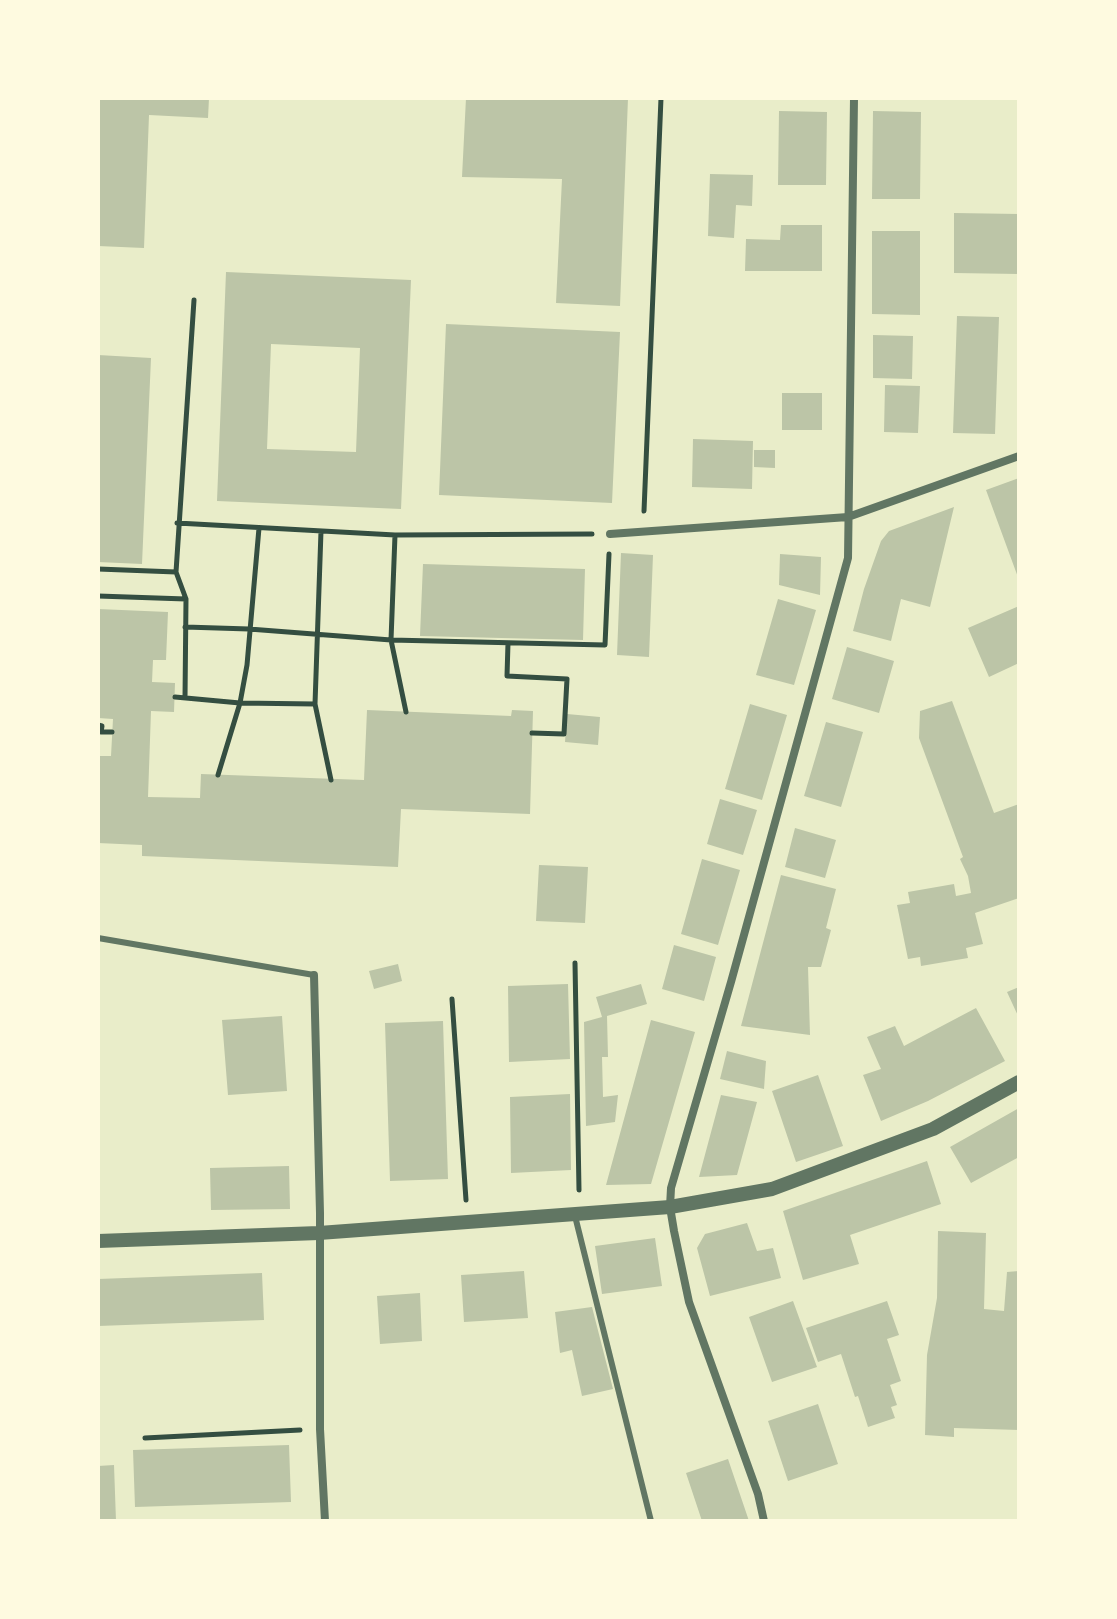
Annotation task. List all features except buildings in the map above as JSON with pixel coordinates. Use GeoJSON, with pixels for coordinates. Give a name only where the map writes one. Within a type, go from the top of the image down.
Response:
{"type":"FeatureCollection","features":[{"type":"Feature","properties":{"kind":"street"},"geometry":{"type":"LineString","coordinates":[[764,1521],[758,1494],[689,1302],[670,1207],[671,1188],[848,558],[854,98]]}},
{"type":"Feature","properties":{"kind":"street"},"geometry":{"type":"LineString","coordinates":[[610,534],[848,517],[1019,456]]}},
{"type":"Feature","properties":{"kind":"street"},"geometry":{"type":"LineString","coordinates":[[314,975],[320,1429],[325,1521]]}},
{"type":"Feature","properties":{"kind":"street"},"geometry":{"type":"LineString","coordinates":[[98,1241],[319,1233],[670,1207],[772,1189],[933,1129],[1019,1082]]}},
{"type":"Feature","properties":{"kind":"lane"},"geometry":{"type":"LineString","coordinates":[[98,938],[314,975]]}},
{"type":"Feature","properties":{"kind":"lane"},"geometry":{"type":"LineString","coordinates":[[574,1213],[651,1521]]}},
{"type":"Feature","properties":{"kind":"path"},"geometry":{"type":"LineString","coordinates":[[643,532],[661,98]]}},
{"type":"Feature","properties":{"kind":"path"},"geometry":{"type":"LineString","coordinates":[[185,698],[186,599],[176,572],[177,523],[194,300]]}},
{"type":"Feature","properties":{"kind":"path"},"geometry":{"type":"LineString","coordinates":[[177,523],[395,535],[610,534],[605,645],[391,640],[185,627]]}},
{"type":"Feature","properties":{"kind":"path"},"geometry":{"type":"LineString","coordinates":[[218,775],[240,703],[247,665],[259,528]]}},
{"type":"Feature","properties":{"kind":"path"},"geometry":{"type":"LineString","coordinates":[[321,531],[315,704],[331,780]]}},
{"type":"Feature","properties":{"kind":"path"},"geometry":{"type":"LineString","coordinates":[[395,535],[391,640],[406,712]]}},
{"type":"Feature","properties":{"kind":"path"},"geometry":{"type":"LineString","coordinates":[[98,569],[176,572]]}},
{"type":"Feature","properties":{"kind":"path"},"geometry":{"type":"LineString","coordinates":[[98,596],[186,599]]}},
{"type":"Feature","properties":{"kind":"path"},"geometry":{"type":"LineString","coordinates":[[508,643],[507,676],[567,679],[564,734],[532,733]]}},
{"type":"Feature","properties":{"kind":"path"},"geometry":{"type":"LineString","coordinates":[[175,697],[240,703],[315,704]]}},
{"type":"Feature","properties":{"kind":"path"},"geometry":{"type":"LineString","coordinates":[[98,725],[102,726],[101,732],[112,732]]}},
{"type":"Feature","properties":{"kind":"path"},"geometry":{"type":"LineString","coordinates":[[575,963],[579,1195]]}},
{"type":"Feature","properties":{"kind":"path"},"geometry":{"type":"LineString","coordinates":[[452,999],[466,1205]]}},
{"type":"Feature","properties":{"kind":"path"},"geometry":{"type":"LineString","coordinates":[[145,1438],[320,1429]]}}]}
